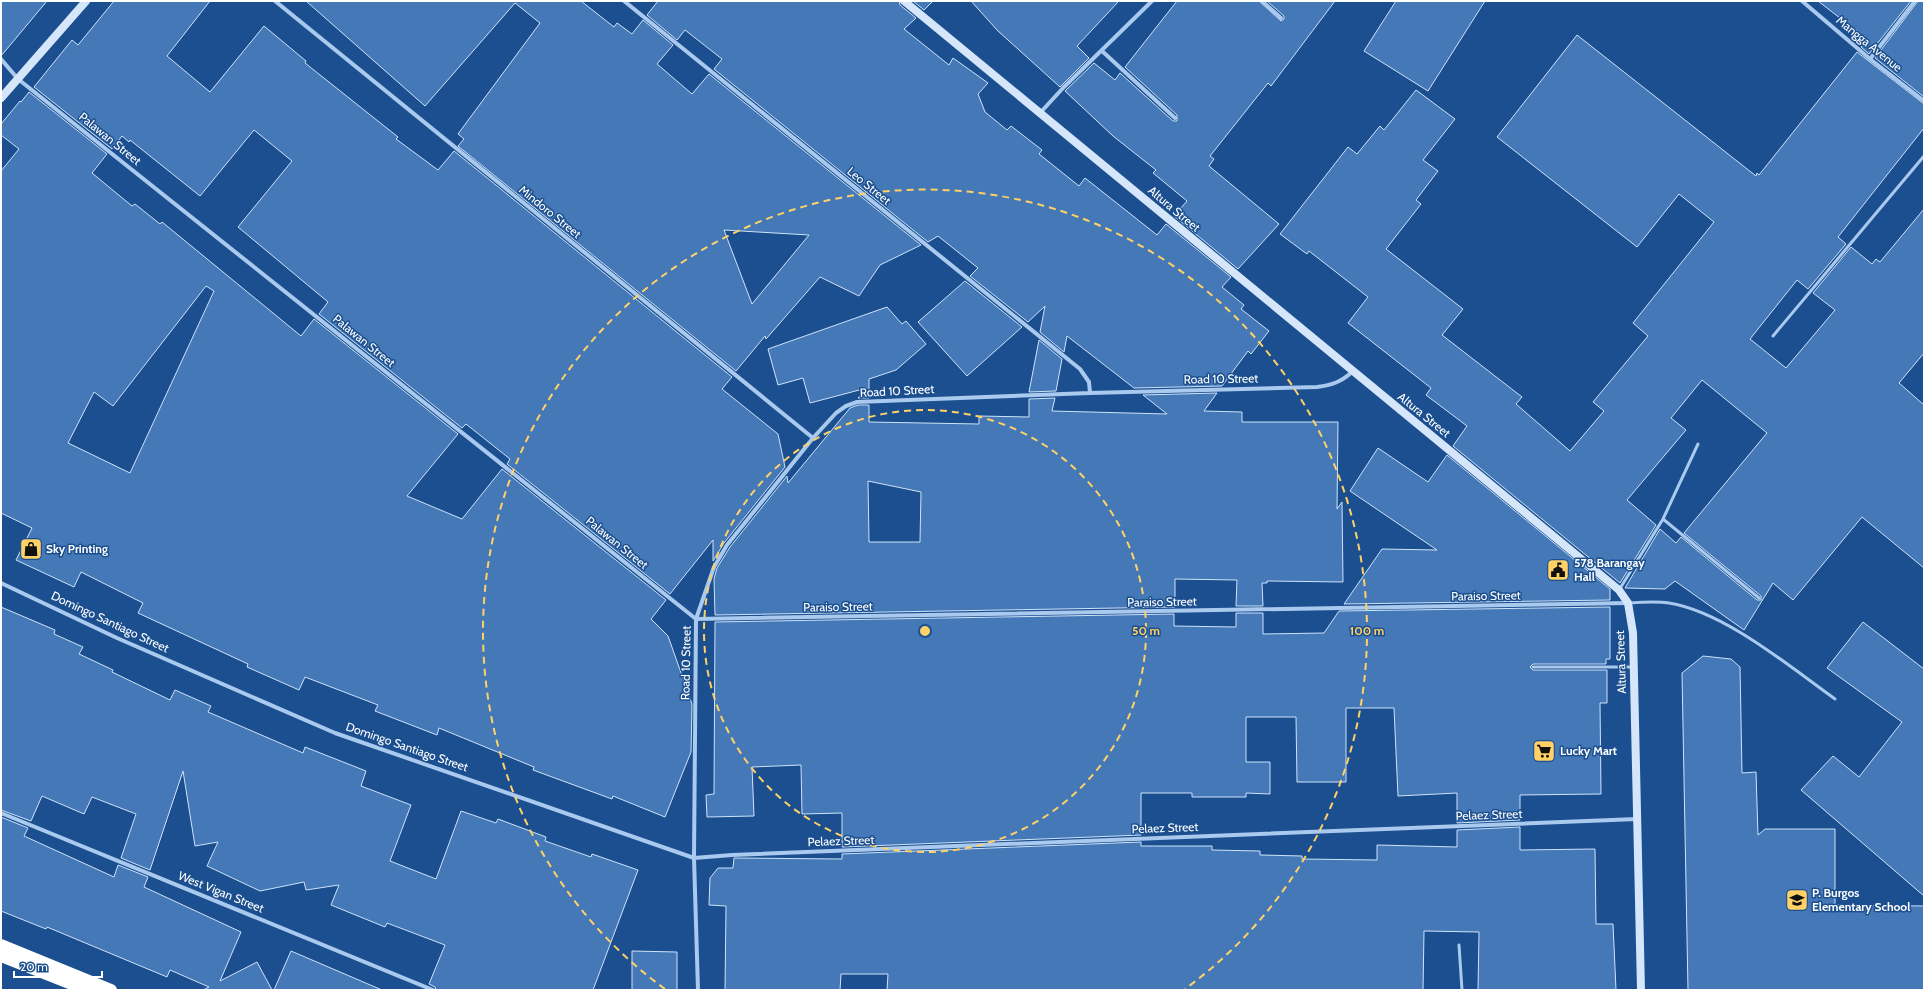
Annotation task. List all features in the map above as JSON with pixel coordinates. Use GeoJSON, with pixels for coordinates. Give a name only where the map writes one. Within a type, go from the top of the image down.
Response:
{"type":"FeatureCollection","features":[{"type":"Feature","properties":{"kind":"highway"},"geometry":{"type":"LineString","coordinates":[[1,945],[111,990]]}},
{"type":"Feature","properties":{"kind":"highway"},"geometry":{"type":"LineString","coordinates":[[1,956],[87,990]]}},
{"type":"Feature","properties":{"kind":"street"},"geometry":{"type":"LineString","coordinates":[[1,98],[86,1]]}},
{"type":"Feature","properties":{"kind":"street","name":"Mindoro Street"},"geometry":{"type":"LineString","coordinates":[[275,1],[813,438]]}},
{"type":"Feature","properties":{"kind":"street","name":"Leo Street"},"geometry":{"type":"LineString","coordinates":[[624,1],[1080,369],[1088,382],[1090,393]]}},
{"type":"Feature","properties":{"kind":"street","name":"Altura Street"},"geometry":{"type":"LineString","coordinates":[[904,1],[1352,372],[1620,590],[1628,603],[1633,633],[1641,990]]}},
{"type":"Feature","properties":{"kind":"street"},"geometry":{"type":"LineString","coordinates":[[1040,114],[1063,88],[1152,1]]}},
{"type":"Feature","properties":{"kind":"street"},"geometry":{"type":"LineString","coordinates":[[1262,1],[1281,18]]}},
{"type":"Feature","properties":{"kind":"street","name":"Mangga Avenue"},"geometry":{"type":"LineString","coordinates":[[1802,1],[1870,59],[1924,101]]}},
{"type":"Feature","properties":{"kind":"street"},"geometry":{"type":"LineString","coordinates":[[1870,59],[1915,1]]}},
{"type":"Feature","properties":{"kind":"street"},"geometry":{"type":"LineString","coordinates":[[1102,51],[1175,118]]}},
{"type":"Feature","properties":{"kind":"street","name":"Palawan Street"},"geometry":{"type":"LineString","coordinates":[[1,59],[18,79],[696,619]]}},
{"type":"Feature","properties":{"kind":"street","name":"Road 10 Street"},"geometry":{"type":"LineString","coordinates":[[694,858],[696,619],[714,567],[727,545],[813,438],[836,413],[846,406],[857,402],[1090,393],[1317,387],[1332,385],[1343,380],[1352,372]]}},
{"type":"Feature","properties":{"kind":"street","name":"Domingo Santiago Street"},"geometry":{"type":"LineString","coordinates":[[1,583],[117,638],[335,733],[694,858]]}},
{"type":"Feature","properties":{"kind":"street","name":"Paraiso Street"},"geometry":{"type":"LineString","coordinates":[[696,619],[1628,603]]}},
{"type":"Feature","properties":{"kind":"street","name":"West Vigan Street"},"geometry":{"type":"LineString","coordinates":[[1,813],[433,990]]}},
{"type":"Feature","properties":{"kind":"street","name":"Pelaez Street"},"geometry":{"type":"LineString","coordinates":[[694,858],[732,855],[1637,819]]}},
{"type":"Feature","properties":{"kind":"street"},"geometry":{"type":"LineString","coordinates":[[694,858],[698,990]]}},
{"type":"Feature","properties":{"kind":"lane"},"geometry":{"type":"LineString","coordinates":[[1773,336],[1924,156]]}},
{"type":"Feature","properties":{"kind":"lane"},"geometry":{"type":"LineString","coordinates":[[1620,590],[1663,519],[1698,444]]}},
{"type":"Feature","properties":{"kind":"lane"},"geometry":{"type":"LineString","coordinates":[[1663,519],[1759,598]]}},
{"type":"Feature","properties":{"kind":"lane"},"geometry":{"type":"LineString","coordinates":[[1628,603],[1655,602],[1671,604],[1705,614],[1740,632],[1836,699]]}},
{"type":"Feature","properties":{"kind":"lane"},"geometry":{"type":"LineString","coordinates":[[1533,667],[1634,667]]}},
{"type":"Feature","properties":{"kind":"lane"},"geometry":{"type":"LineString","coordinates":[[1459,945],[1462,990]]}},
{"type":"Feature","properties":{"kind":"building"},"geometry":{"type":"Polygon","coordinates":[[[1,1],[47,1],[1,56],[1,1]]]}},
{"type":"Feature","properties":{"kind":"building"},"geometry":{"type":"Polygon","coordinates":[[[114,1],[210,1],[167,56],[210,92],[264,26],[306,61],[305,63],[398,137],[396,139],[438,170],[454,151],[732,377],[722,389],[778,434],[785,467],[724,543],[713,561],[713,540],[670,594],[507,464],[510,459],[466,424],[462,428],[319,314],[328,302],[238,227],[292,161],[254,130],[200,196],[130,140],[129,142],[122,136],[112,149],[34,87],[72,40],[78,45],[114,1]]]}},
{"type":"Feature","properties":{"kind":"building"},"geometry":{"type":"Polygon","coordinates":[[[306,1],[581,1],[614,27],[617,23],[632,34],[643,20],[673,45],[657,64],[692,94],[709,74],[921,245],[880,265],[859,296],[820,277],[766,339],[765,336],[736,371],[458,146],[464,139],[458,134],[540,23],[515,3],[425,106],[306,1]],[[724,230],[752,304],[809,235],[724,230]]]}},
{"type":"Feature","properties":{"kind":"building"},"geometry":{"type":"Polygon","coordinates":[[[658,1],[899,1],[900,5],[916,18],[904,29],[949,65],[953,58],[988,83],[978,94],[985,112],[1007,130],[1011,126],[1042,150],[1039,154],[1079,186],[1085,178],[1157,235],[1166,224],[1231,277],[1222,287],[1244,305],[1241,309],[1269,331],[1251,354],[1248,351],[1222,386],[1134,388],[1067,336],[1064,352],[1040,332],[1045,306],[1028,322],[970,276],[978,268],[938,236],[928,242],[714,69],[722,59],[685,30],[677,40],[647,15],[658,1]]]}},
{"type":"Feature","properties":{"kind":"building"},"geometry":{"type":"Polygon","coordinates":[[[913,1],[933,1],[924,10],[913,1]]]}},
{"type":"Feature","properties":{"kind":"building"},"geometry":{"type":"Polygon","coordinates":[[[971,1],[1119,1],[1077,46],[1089,58],[1060,87],[998,31],[971,1]]]}},
{"type":"Feature","properties":{"kind":"building"},"geometry":{"type":"Polygon","coordinates":[[[1177,1],[1259,1],[1281,21],[1284,19],[1284,16],[1267,1],[1335,1],[1271,86],[1268,83],[1210,156],[1214,159],[1209,166],[1279,224],[1238,269],[1174,216],[1187,201],[1153,173],[1156,170],[1113,136],[1065,91],[1094,63],[1115,80],[1120,73],[1173,121],[1177,121],[1177,115],[1125,67],[1177,1]]]}},
{"type":"Feature","properties":{"kind":"building"},"geometry":{"type":"Polygon","coordinates":[[[1396,1],[1485,1],[1428,91],[1364,51],[1396,1]]]}},
{"type":"Feature","properties":{"kind":"building"},"geometry":{"type":"Polygon","coordinates":[[[1818,1],[1911,1],[1869,54],[1861,47],[1867,39],[1818,1]]]}},
{"type":"Feature","properties":{"kind":"building"},"geometry":{"type":"Polygon","coordinates":[[[1918,1],[1924,1],[1924,97],[1875,58],[1918,1]]]}},
{"type":"Feature","properties":{"kind":"building"},"geometry":{"type":"Polygon","coordinates":[[[1577,35],[1756,176],[1757,173],[1759,175],[1857,52],[1924,104],[1924,128],[1838,237],[1846,244],[1808,289],[1797,280],[1750,339],[1786,368],[1835,310],[1813,293],[1851,247],[1872,264],[1876,259],[1880,262],[1924,209],[1924,353],[1899,383],[1924,405],[1924,568],[1862,517],[1793,600],[1773,583],[1744,630],[1675,581],[1665,589],[1625,588],[1660,529],[1676,543],[1681,537],[1757,600],[1761,600],[1761,596],[1684,533],[1767,433],[1702,380],[1671,418],[1686,430],[1627,500],[1656,525],[1620,583],[1453,446],[1467,426],[1426,395],[1431,388],[1348,323],[1368,297],[1309,251],[1307,254],[1280,234],[1348,147],[1357,154],[1380,126],[1384,130],[1416,90],[1455,119],[1423,160],[1438,171],[1416,200],[1421,204],[1386,249],[1463,309],[1442,335],[1522,397],[1516,404],[1570,451],[1604,411],[1593,402],[1648,336],[1633,323],[1714,222],[1679,194],[1637,247],[1497,137],[1577,35]]]}},
{"type":"Feature","properties":{"kind":"building"},"geometry":{"type":"Polygon","coordinates":[[[29,92],[107,154],[92,173],[132,206],[135,204],[160,224],[162,222],[301,336],[314,319],[458,434],[407,496],[462,519],[502,469],[666,600],[651,619],[668,636],[692,704],[691,752],[665,817],[613,796],[612,799],[533,770],[534,767],[439,728],[437,735],[375,711],[378,705],[305,677],[299,690],[247,667],[248,664],[138,613],[143,603],[81,572],[74,587],[16,560],[32,528],[1,513],[1,171],[19,149],[1,135],[1,124],[20,101],[21,102],[29,92]],[[206,286],[113,406],[94,392],[68,443],[130,473],[214,291],[206,286]]]}},
{"type":"Feature","properties":{"kind":"building"},"geometry":{"type":"Polygon","coordinates":[[[965,281],[1022,327],[967,376],[918,322],[965,281]]]}},
{"type":"Feature","properties":{"kind":"building"},"geometry":{"type":"Polygon","coordinates":[[[887,307],[902,324],[906,321],[926,344],[896,370],[869,379],[869,398],[858,398],[867,388],[810,403],[803,378],[778,385],[768,349],[887,307]]]}},
{"type":"Feature","properties":{"kind":"building"},"geometry":{"type":"Polygon","coordinates":[[[1039,340],[1062,359],[1056,391],[1029,392],[1039,340]]]}},
{"type":"Feature","properties":{"kind":"building"},"geometry":{"type":"Polygon","coordinates":[[[1217,393],[1204,411],[1242,412],[1242,422],[1338,422],[1337,509],[1342,502],[1343,582],[1267,581],[1267,583],[1262,583],[1263,606],[1236,606],[1237,580],[1175,579],[1175,607],[715,615],[714,579],[717,568],[730,547],[787,476],[788,483],[850,408],[858,405],[869,405],[869,422],[979,424],[979,416],[1029,417],[1029,399],[1055,398],[1052,411],[1167,414],[1143,395],[1217,393]],[[868,481],[869,542],[920,542],[921,492],[868,481]]]}},
{"type":"Feature","properties":{"kind":"building"},"geometry":{"type":"Polygon","coordinates":[[[1378,448],[1428,482],[1447,455],[1610,589],[1610,600],[1344,604],[1382,549],[1437,550],[1350,491],[1378,448]]]}},
{"type":"Feature","properties":{"kind":"building"},"geometry":{"type":"Polygon","coordinates":[[[1,607],[55,630],[54,634],[83,647],[79,654],[170,700],[175,690],[211,706],[208,712],[303,753],[305,747],[366,771],[361,786],[411,805],[390,861],[436,879],[461,811],[496,823],[498,819],[546,837],[545,841],[591,857],[592,854],[638,870],[593,990],[436,990],[435,987],[429,984],[445,945],[387,923],[385,927],[331,905],[339,885],[306,890],[304,882],[260,891],[207,866],[218,842],[195,846],[183,771],[150,870],[121,858],[136,814],[92,797],[84,814],[42,796],[31,821],[1,810],[1,607]]]}},
{"type":"Feature","properties":{"kind":"building"},"geometry":{"type":"Polygon","coordinates":[[[1610,607],[1610,659],[1606,659],[1606,664],[1533,664],[1530,667],[1533,670],[1607,670],[1607,703],[1600,703],[1601,794],[1520,795],[1520,820],[1457,823],[1457,793],[1398,796],[1394,708],[1346,708],[1346,782],[1297,782],[1296,717],[1246,717],[1246,762],[1270,762],[1270,794],[1246,793],[1246,797],[1192,797],[1192,793],[1141,793],[1141,835],[842,847],[842,813],[802,814],[801,765],[752,767],[754,816],[707,817],[706,795],[714,794],[715,622],[1174,614],[1174,626],[1236,627],[1236,613],[1263,613],[1263,634],[1324,633],[1339,611],[1610,607]]]}},
{"type":"Feature","properties":{"kind":"building"},"geometry":{"type":"Polygon","coordinates":[[[1863,622],[1924,669],[1924,896],[1801,790],[1833,756],[1859,777],[1902,722],[1827,668],[1863,622]]]}},
{"type":"Feature","properties":{"kind":"building","name":"P. Burgos Elementary School"},"geometry":{"type":"Polygon","coordinates":[[[1703,656],[1731,659],[1740,667],[1742,773],[1756,772],[1758,835],[1765,829],[1835,829],[1835,905],[1924,906],[1924,990],[1688,990],[1682,673],[1703,656]]]}},
{"type":"Feature","properties":{"kind":"building"},"geometry":{"type":"Polygon","coordinates":[[[1,817],[28,828],[24,836],[114,877],[118,865],[148,877],[144,887],[241,932],[220,981],[257,962],[272,990],[203,990],[209,987],[170,970],[167,977],[47,927],[46,929],[1,911],[1,817]]]}},
{"type":"Feature","properties":{"kind":"building"},"geometry":{"type":"Polygon","coordinates":[[[1520,827],[1520,850],[1595,849],[1596,924],[1613,924],[1616,990],[1478,990],[1479,932],[1424,931],[1423,990],[887,990],[888,974],[841,974],[840,990],[725,990],[726,906],[709,905],[710,878],[718,868],[733,868],[734,858],[842,859],[842,854],[1141,842],[1141,846],[1212,846],[1212,850],[1260,851],[1260,855],[1302,856],[1302,859],[1377,860],[1377,845],[1457,847],[1457,830],[1520,827]]]}},
{"type":"Feature","properties":{"kind":"building"},"geometry":{"type":"Polygon","coordinates":[[[291,951],[382,990],[274,990],[291,951]]]}},
{"type":"Feature","properties":{"kind":"building"},"geometry":{"type":"Polygon","coordinates":[[[632,951],[677,952],[677,990],[632,990],[632,951]]]}},
{"type":"Feature","properties":{"kind":"place","name":"Sky Printing"},"geometry":{"type":"Point","coordinates":[31,549]}},
{"type":"Feature","properties":{"kind":"place","name":"578 Barangay Hall"},"geometry":{"type":"Point","coordinates":[1558,570]}},
{"type":"Feature","properties":{"kind":"place","name":"Lucky Mart"},"geometry":{"type":"Point","coordinates":[1544,751]}},
{"type":"Feature","properties":{"kind":"place","name":"P. Burgos Elementary School"},"geometry":{"type":"Point","coordinates":[1797,900]}}]}
